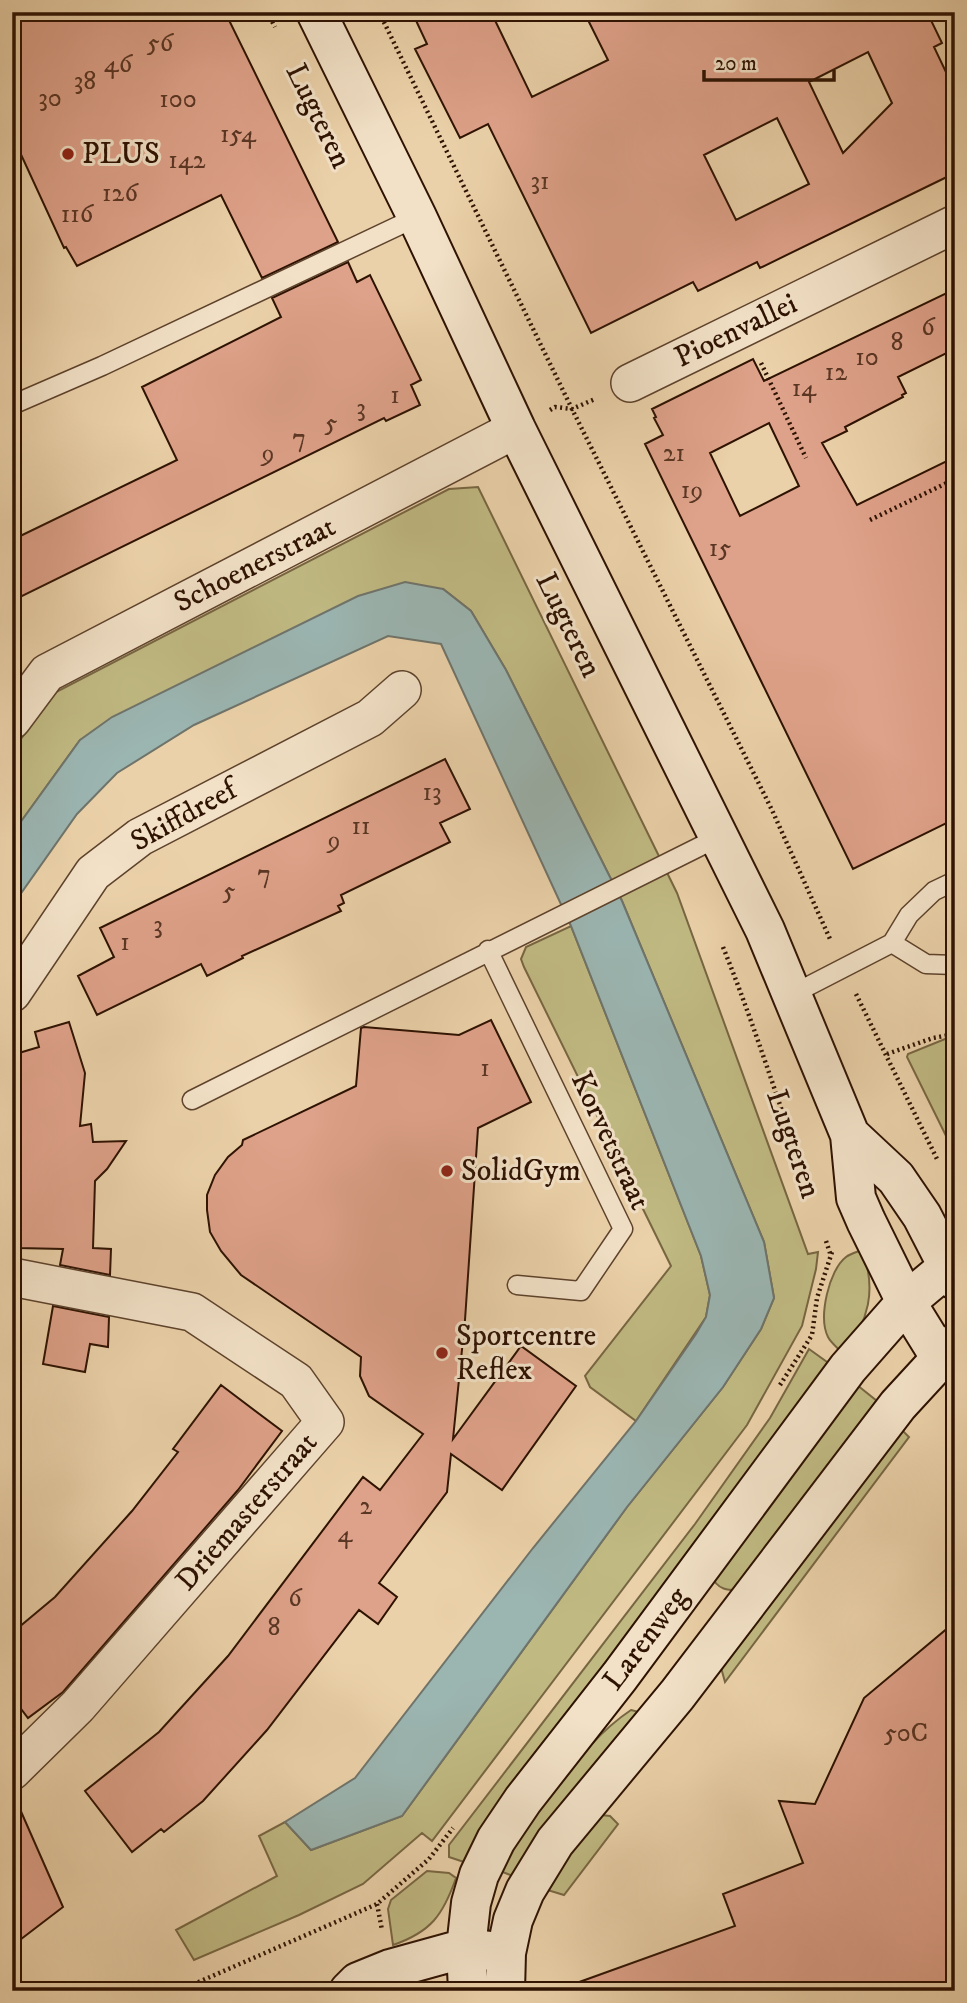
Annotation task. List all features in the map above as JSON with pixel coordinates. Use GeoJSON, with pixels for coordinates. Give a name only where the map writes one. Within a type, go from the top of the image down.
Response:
{"type":"FeatureCollection","features":[{"type":"Feature","properties":{"kind":"street","name":"Lugteren"},"geometry":{"type":"LineString","coordinates":[[316,12],[516,429],[765,930],[850,1135],[856,1198],[866,1222],[906,1302],[948,1350]]}},
{"type":"Feature","properties":{"kind":"street","name":"Pioenvallei"},"geometry":{"type":"LineString","coordinates":[[631,383],[955,225]]}},
{"type":"Feature","properties":{"kind":"street","name":"Schoenerstraat"},"geometry":{"type":"LineString","coordinates":[[12,720],[47,673],[516,429]]}},
{"type":"Feature","properties":{"kind":"street","name":"Skiffdreef"},"geometry":{"type":"LineString","coordinates":[[12,993],[93,873],[140,837],[370,718],[402,690]]}},
{"type":"Feature","properties":{"kind":"street","name":"Lugteren"},"geometry":{"type":"LineString","coordinates":[[850,1135],[896,1178],[952,1268]]}},
{"type":"Feature","properties":{"kind":"street","name":"Larenweg"},"geometry":{"type":"LineString","coordinates":[[468,1991],[466,1948],[471,1903],[479,1875],[496,1840],[523,1800],[620,1676],[848,1368],[906,1302],[952,1268]]}},
{"type":"Feature","properties":{"kind":"street","name":"Driemasterstraat"},"geometry":{"type":"LineString","coordinates":[[12,1277],[192,1312],[296,1381],[325,1422],[78,1706],[12,1771]]}},
{"type":"Feature","properties":{"kind":"street","name":"Larenweg"},"geometry":{"type":"LineString","coordinates":[[505,1991],[506,1953],[513,1920],[526,1891],[555,1842],[677,1695],[898,1405],[948,1350]]}},
{"type":"Feature","properties":{"kind":"street"},"geometry":{"type":"LineString","coordinates":[[349,1991],[358,1982],[390,1969],[466,1948],[506,1953]]}},
{"type":"Feature","properties":{"kind":"lane"},"geometry":{"type":"LineString","coordinates":[[12,405],[102,366],[416,217]]}},
{"type":"Feature","properties":{"kind":"lane"},"geometry":{"type":"LineString","coordinates":[[192,1100],[719,837]]}},
{"type":"Feature","properties":{"kind":"lane"},"geometry":{"type":"LineString","coordinates":[[791,995],[892,943],[909,915],[934,891],[955,881]]}},
{"type":"Feature","properties":{"kind":"lane"},"geometry":{"type":"LineString","coordinates":[[892,943],[926,964],[955,965]]}},
{"type":"Feature","properties":{"kind":"lane","name":"Korvetstraat"},"geometry":{"type":"LineString","coordinates":[[488,950],[623,1229],[581,1291],[517,1285]]}},
{"type":"Feature","properties":{"kind":"path","name":"Lugteren"},"geometry":{"type":"LineString","coordinates":[[267,12],[276,29]]}},
{"type":"Feature","properties":{"kind":"path"},"geometry":{"type":"LineString","coordinates":[[379,12],[572,409],[772,810],[842,967],[938,1162]]}},
{"type":"Feature","properties":{"kind":"path"},"geometry":{"type":"LineString","coordinates":[[744,327],[806,458]]}},
{"type":"Feature","properties":{"kind":"path"},"geometry":{"type":"LineString","coordinates":[[516,429],[555,407],[572,409],[631,383]]}},
{"type":"Feature","properties":{"kind":"path"},"geometry":{"type":"LineString","coordinates":[[870,520],[955,479]]}},
{"type":"Feature","properties":{"kind":"path","name":"Lugteren"},"geometry":{"type":"LineString","coordinates":[[723,945],[751,1017],[812,1199]]}},
{"type":"Feature","properties":{"kind":"path"},"geometry":{"type":"LineString","coordinates":[[887,1054],[933,1038],[955,1034]]}},
{"type":"Feature","properties":{"kind":"path","name":"Lugteren"},"geometry":{"type":"LineString","coordinates":[[824,1232],[830,1253]]}},
{"type":"Feature","properties":{"kind":"path"},"geometry":{"type":"LineString","coordinates":[[788,1372],[812,1335],[817,1298],[830,1253],[840,1248]]}},
{"type":"Feature","properties":{"kind":"path"},"geometry":{"type":"LineString","coordinates":[[178,1991],[377,1904],[429,1859]]}},
{"type":"Feature","properties":{"kind":"shaded area"},"geometry":{"type":"Polygon","coordinates":[[[478,487],[677,893],[808,1254],[818,1252],[816,1269],[802,1326],[747,1425],[432,1841],[422,1833],[363,1884],[194,1960],[176,1930],[277,1876],[259,1836],[285,1822],[311,1850],[402,1816],[627,1507],[723,1387],[761,1329],[774,1298],[764,1242],[622,901],[506,670],[471,611],[443,589],[80,740],[12,834],[12,751],[56,692],[449,489],[478,487]]]}},
{"type":"Feature","properties":{"kind":"shaded area"},"geometry":{"type":"Polygon","coordinates":[[[571,926],[701,1256],[710,1295],[706,1317],[636,1421],[590,1387],[585,1376],[671,1266],[521,959],[526,947],[571,926]]]}},
{"type":"Feature","properties":{"kind":"shaded area"},"geometry":{"type":"Polygon","coordinates":[[[955,1038],[955,1154],[907,1057],[908,1054],[945,1039],[955,1038]]]}},
{"type":"Feature","properties":{"kind":"shaded area"},"geometry":{"type":"Polygon","coordinates":[[[862,1250],[869,1278],[868,1305],[859,1330],[843,1354],[829,1339],[825,1328],[827,1294],[840,1263],[862,1250]]]}},
{"type":"Feature","properties":{"kind":"shaded area"},"geometry":{"type":"Polygon","coordinates":[[[809,1349],[834,1367],[470,1864],[449,1857],[449,1845],[695,1524],[770,1418],[809,1349]]]}},
{"type":"Feature","properties":{"kind":"shaded area"},"geometry":{"type":"Polygon","coordinates":[[[852,1381],[882,1405],[743,1590],[720,1587],[711,1575],[852,1381]]]}},
{"type":"Feature","properties":{"kind":"shaded area"},"geometry":{"type":"Polygon","coordinates":[[[897,1429],[909,1437],[725,1682],[720,1664],[897,1429]]]}},
{"type":"Feature","properties":{"kind":"shaded area"},"geometry":{"type":"Polygon","coordinates":[[[631,1710],[639,1712],[513,1876],[495,1869],[513,1840],[577,1760],[597,1738],[631,1710]]]}},
{"type":"Feature","properties":{"kind":"shaded area"},"geometry":{"type":"Polygon","coordinates":[[[601,1815],[610,1816],[618,1824],[564,1895],[544,1889],[555,1868],[601,1815]]]}},
{"type":"Feature","properties":{"kind":"shaded area"},"geometry":{"type":"Polygon","coordinates":[[[427,1871],[449,1873],[456,1878],[446,1902],[426,1928],[393,1945],[388,1909],[391,1900],[427,1871]]]}},
{"type":"Feature","properties":{"kind":"water"},"geometry":{"type":"Polygon","coordinates":[[[405,582],[443,589],[471,611],[506,670],[622,901],[764,1242],[774,1298],[761,1329],[723,1387],[627,1507],[402,1816],[311,1850],[285,1822],[355,1778],[533,1548],[636,1421],[696,1334],[706,1317],[710,1295],[701,1256],[571,926],[441,644],[388,636],[194,725],[117,773],[77,814],[12,906],[12,834],[80,740],[112,717],[358,596],[405,582]]]}},
{"type":"Feature","properties":{"kind":"building"},"geometry":{"type":"Polygon","coordinates":[[[12,12],[225,12],[338,242],[262,278],[221,195],[77,266],[66,247],[64,248],[12,135],[12,12]]]}},
{"type":"Feature","properties":{"kind":"building"},"geometry":{"type":"Polygon","coordinates":[[[412,12],[491,12],[532,97],[608,60],[584,12],[927,12],[942,43],[934,47],[955,91],[955,173],[760,268],[757,262],[698,291],[693,282],[591,333],[488,124],[460,138],[415,49],[427,44],[412,12]],[[868,52],[809,82],[843,153],[892,103],[868,52]],[[777,118],[704,155],[736,220],[809,184],[777,118]]]}},
{"type":"Feature","properties":{"kind":"building"},"geometry":{"type":"Polygon","coordinates":[[[348,262],[357,282],[370,275],[421,380],[411,385],[420,405],[386,421],[384,418],[12,601],[12,540],[177,460],[142,387],[281,317],[272,298],[348,262]]]}},
{"type":"Feature","properties":{"kind":"building"},"geometry":{"type":"Polygon","coordinates":[[[955,289],[955,349],[898,377],[906,393],[903,397],[845,427],[847,431],[822,443],[857,505],[955,457],[955,819],[853,869],[645,444],[663,435],[652,409],[753,359],[764,381],[955,289]],[[769,423],[710,453],[740,516],[799,486],[769,423]]]}},
{"type":"Feature","properties":{"kind":"building"},"geometry":{"type":"Polygon","coordinates":[[[445,759],[470,809],[440,823],[450,842],[341,895],[344,903],[338,906],[341,911],[242,956],[243,958],[207,976],[201,964],[97,1015],[78,976],[114,957],[100,928],[445,759]]]}},
{"type":"Feature","properties":{"kind":"building"},"geometry":{"type":"Polygon","coordinates":[[[491,1020],[531,1102],[478,1128],[465,1320],[453,1439],[521,1346],[576,1386],[502,1490],[451,1454],[447,1492],[379,1583],[397,1597],[378,1624],[359,1610],[267,1730],[203,1801],[164,1832],[161,1829],[132,1852],[85,1791],[159,1732],[228,1656],[363,1477],[380,1490],[423,1434],[369,1396],[360,1376],[361,1357],[241,1275],[221,1251],[210,1232],[207,1210],[207,1195],[215,1175],[228,1157],[242,1145],[243,1140],[356,1086],[361,1028],[459,1035],[491,1020]]]}},
{"type":"Feature","properties":{"kind":"building"},"geometry":{"type":"Polygon","coordinates":[[[69,1022],[85,1073],[80,1126],[91,1124],[93,1142],[126,1141],[107,1169],[95,1181],[93,1248],[111,1249],[110,1275],[60,1265],[63,1249],[18,1248],[20,1151],[12,1123],[12,1055],[39,1047],[35,1032],[69,1022]]]}},
{"type":"Feature","properties":{"kind":"building"},"geometry":{"type":"Polygon","coordinates":[[[53,1306],[109,1317],[108,1347],[90,1344],[85,1372],[43,1364],[53,1306]]]}},
{"type":"Feature","properties":{"kind":"building"},"geometry":{"type":"Polygon","coordinates":[[[221,1385],[282,1431],[238,1490],[63,1692],[28,1718],[12,1697],[12,1633],[55,1597],[132,1511],[178,1452],[173,1449],[221,1385]]]}},
{"type":"Feature","properties":{"kind":"building"},"geometry":{"type":"Polygon","coordinates":[[[955,1622],[955,1991],[572,1991],[571,1985],[735,1926],[723,1894],[803,1863],[779,1801],[815,1804],[864,1698],[955,1622]]]}},
{"type":"Feature","properties":{"kind":"building"},"geometry":{"type":"Polygon","coordinates":[[[12,1791],[63,1907],[12,1946],[12,1791]]]}},
{"type":"Feature","properties":{"kind":"place","name":"PLUS"},"geometry":{"type":"Point","coordinates":[68,154]}},
{"type":"Feature","properties":{"kind":"place","name":"SolidGym"},"geometry":{"type":"Point","coordinates":[447,1171]}},
{"type":"Feature","properties":{"kind":"place","name":"Sportcentre Reflex"},"geometry":{"type":"Point","coordinates":[442,1353]}}]}
